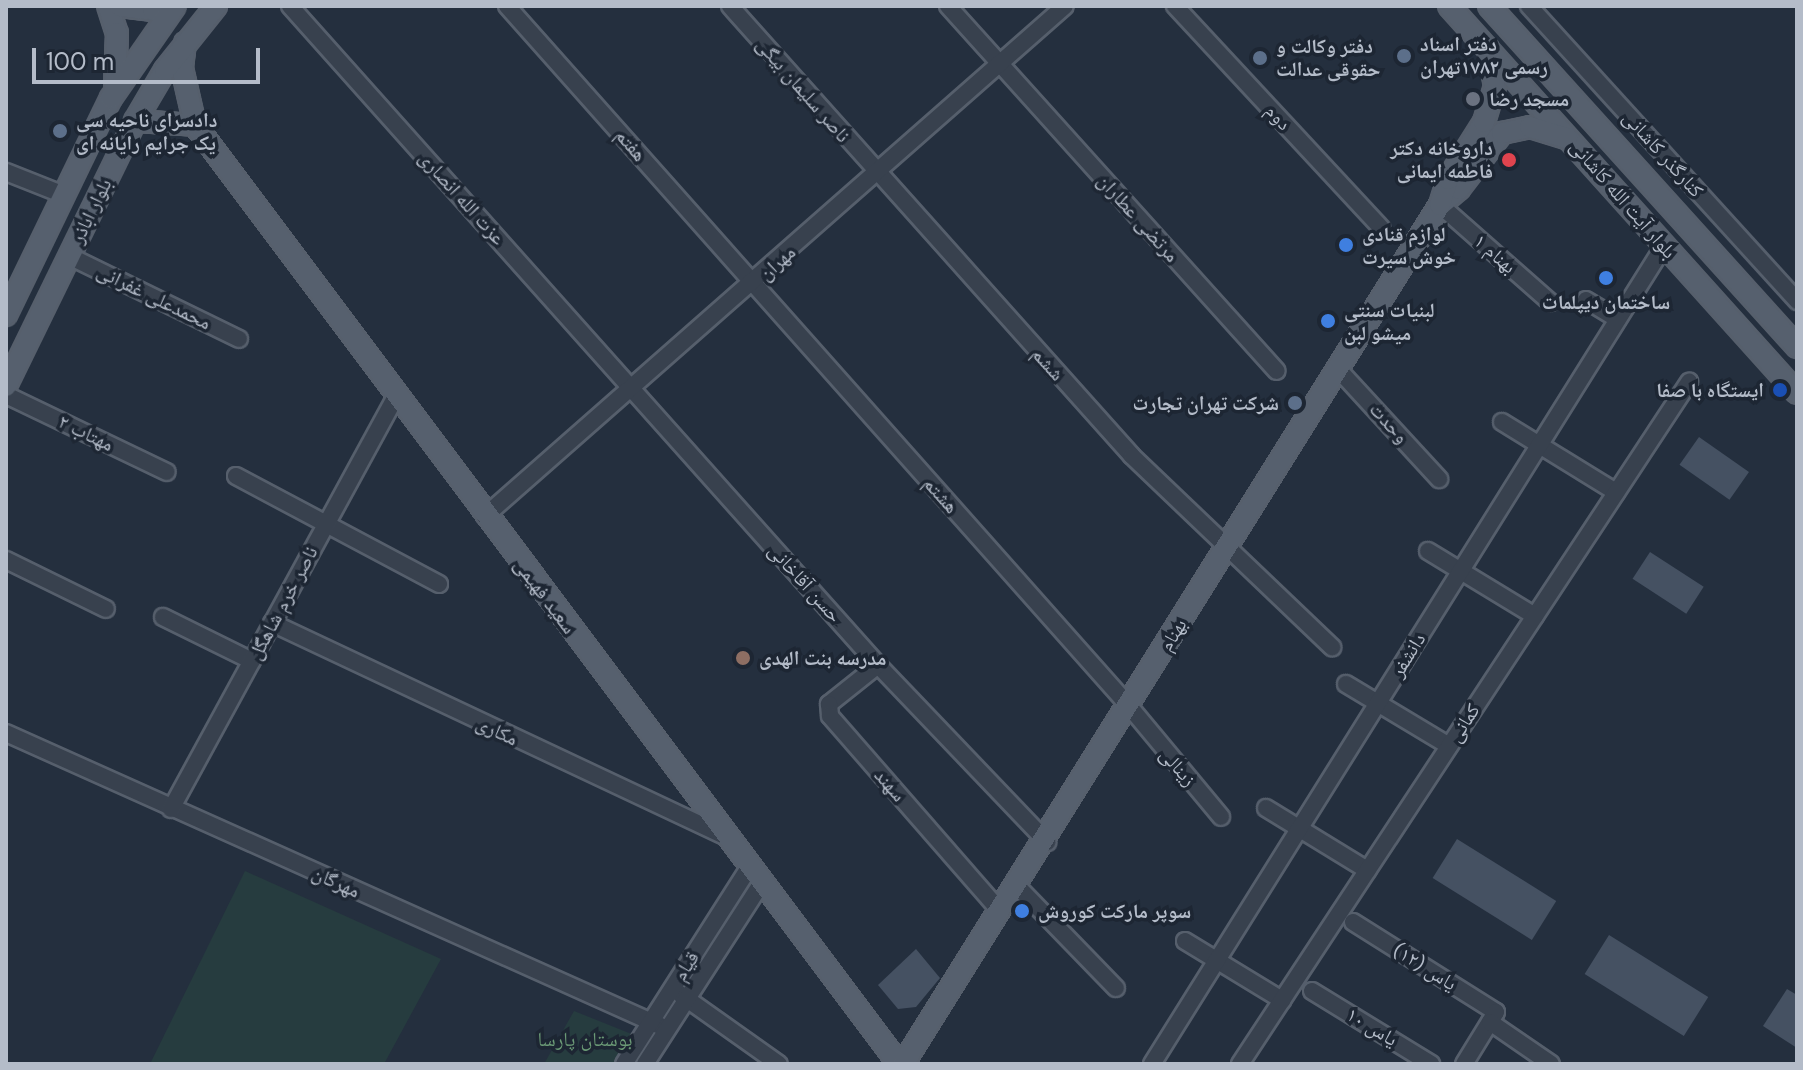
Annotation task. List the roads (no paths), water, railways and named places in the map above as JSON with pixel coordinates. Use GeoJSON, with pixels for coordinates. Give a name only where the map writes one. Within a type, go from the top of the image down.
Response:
{"type":"FeatureCollection","features":[{"type":"Feature","properties":{"kind":"main road"},"geometry":{"type":"LineString","coordinates":[[108,6],[117,33],[119,66],[111,98]]}},
{"type":"Feature","properties":{"kind":"main road"},"geometry":{"type":"LineString","coordinates":[[120,6],[153,10],[174,6]]}},
{"type":"Feature","properties":{"kind":"main road","name":"بلوار اباذر"},"geometry":{"type":"LineString","coordinates":[[6,315],[111,98],[174,6]]}},
{"type":"Feature","properties":{"kind":"main road","name":"بلوار اباذر"},"geometry":{"type":"LineString","coordinates":[[6,386],[135,121],[185,43],[216,6]]}},
{"type":"Feature","properties":{"kind":"main road","name":"بلوار آیت الله کاشانی"},"geometry":{"type":"LineString","coordinates":[[1449,6],[1797,393]]}},
{"type":"Feature","properties":{"kind":"main road","name":"بلوار آیت الله کاشانی"},"geometry":{"type":"LineString","coordinates":[[1489,6],[1794,336]]}},
{"type":"Feature","properties":{"kind":"main road"},"geometry":{"type":"LineString","coordinates":[[135,121],[195,125],[182,68],[185,43]]}},
{"type":"Feature","properties":{"kind":"main road","name":"بهنام"},"geometry":{"type":"LineString","coordinates":[[901,1064],[1132,712],[1227,546],[1440,205],[1448,179],[1493,127],[1495,87],[1488,49]]}},
{"type":"Feature","properties":{"kind":"main road","name":"سعید فهیمی"},"geometry":{"type":"LineString","coordinates":[[195,125],[395,398],[723,835],[901,1064]]}},
{"type":"Feature","properties":{"kind":"main road"},"geometry":{"type":"LineString","coordinates":[[1493,127],[1530,127],[1571,139]]}},
{"type":"Feature","properties":{"kind":"street","name":"عزت الله انصاری"},"geometry":{"type":"LineString","coordinates":[[290,6],[634,390]]}},
{"type":"Feature","properties":{"kind":"street","name":"هفتم"},"geometry":{"type":"LineString","coordinates":[[507,6],[754,284]]}},
{"type":"Feature","properties":{"kind":"street","name":"ناصر سلیمان بیگی"},"geometry":{"type":"LineString","coordinates":[[730,6],[877,175]]}},
{"type":"Feature","properties":{"kind":"street","name":"مرتضی عطاران"},"geometry":{"type":"LineString","coordinates":[[948,6],[1277,371]]}},
{"type":"Feature","properties":{"kind":"street","name":"مهران"},"geometry":{"type":"LineString","coordinates":[[485,516],[634,390],[1065,6]]}},
{"type":"Feature","properties":{"kind":"street","name":"دوم"},"geometry":{"type":"LineString","coordinates":[[1175,6],[1381,228]]}},
{"type":"Feature","properties":{"kind":"street","name":"کنارگذر کاشانی"},"geometry":{"type":"LineString","coordinates":[[1529,6],[1797,301]]}},
{"type":"Feature","properties":{"kind":"street"},"geometry":{"type":"LineString","coordinates":[[6,172],[64,195]]}},
{"type":"Feature","properties":{"kind":"street","name":"ششم"},"geometry":{"type":"LineString","coordinates":[[877,175],[1132,456],[1332,647]]}},
{"type":"Feature","properties":{"kind":"street","name":"بهنام ۱"},"geometry":{"type":"LineString","coordinates":[[1440,205],[1550,302]]}},
{"type":"Feature","properties":{"kind":"street","name":"دانشفر"},"geometry":{"type":"LineString","coordinates":[[1152,1064],[1664,246]]}},
{"type":"Feature","properties":{"kind":"street","name":"محمدعلی غفرانی"},"geometry":{"type":"LineString","coordinates":[[69,256],[239,339]]}},
{"type":"Feature","properties":{"kind":"street","name":"هشتم"},"geometry":{"type":"LineString","coordinates":[[754,284],[1132,712]]}},
{"type":"Feature","properties":{"kind":"street"},"geometry":{"type":"LineString","coordinates":[[1586,300],[1618,319]]}},
{"type":"Feature","properties":{"kind":"street","name":"وحدت"},"geometry":{"type":"LineString","coordinates":[[1337,368],[1439,479]]}},
{"type":"Feature","properties":{"kind":"street","name":"کمانی"},"geometry":{"type":"LineString","coordinates":[[1240,1064],[1689,382]]}},
{"type":"Feature","properties":{"kind":"street","name":"حسن آقاخانی"},"geometry":{"type":"LineString","coordinates":[[634,390],[878,665],[1047,842]]}},
{"type":"Feature","properties":{"kind":"street","name":"مهتاب ۲"},"geometry":{"type":"LineString","coordinates":[[6,395],[167,472]]}},
{"type":"Feature","properties":{"kind":"street","name":"ناصر خرم شاهگل"},"geometry":{"type":"LineString","coordinates":[[171,809],[395,398]]}},
{"type":"Feature","properties":{"kind":"street"},"geometry":{"type":"LineString","coordinates":[[1502,422],[1616,492]]}},
{"type":"Feature","properties":{"kind":"street"},"geometry":{"type":"LineString","coordinates":[[236,476],[439,584]]}},
{"type":"Feature","properties":{"kind":"street"},"geometry":{"type":"LineString","coordinates":[[1428,551],[1535,616]]}},
{"type":"Feature","properties":{"kind":"street"},"geometry":{"type":"LineString","coordinates":[[6,560],[106,609]]}},
{"type":"Feature","properties":{"kind":"street"},"geometry":{"type":"LineString","coordinates":[[163,617],[252,661]]}},
{"type":"Feature","properties":{"kind":"street","name":"مکاری"},"geometry":{"type":"LineString","coordinates":[[272,623],[723,835]]}},
{"type":"Feature","properties":{"kind":"street","name":"سهند"},"geometry":{"type":"LineString","coordinates":[[878,665],[829,704],[830,716],[1000,911]]}},
{"type":"Feature","properties":{"kind":"street"},"geometry":{"type":"LineString","coordinates":[[1346,684],[1449,746]]}},
{"type":"Feature","properties":{"kind":"street","name":"زینالی"},"geometry":{"type":"LineString","coordinates":[[1132,712],[1221,817]]}},
{"type":"Feature","properties":{"kind":"street","name":"مهرگان"},"geometry":{"type":"LineString","coordinates":[[6,733],[667,1029]]}},
{"type":"Feature","properties":{"kind":"street"},"geometry":{"type":"LineString","coordinates":[[1266,808],[1367,870]]}},
{"type":"Feature","properties":{"kind":"street","name":"قیام"},"geometry":{"type":"LineString","coordinates":[[624,1064],[672,989],[755,876]]}},
{"type":"Feature","properties":{"kind":"street","name":"قیام"},"geometry":{"type":"LineString","coordinates":[[645,1064],[687,999],[755,876]]}},
{"type":"Feature","properties":{"kind":"street"},"geometry":{"type":"LineString","coordinates":[[1017,886],[1116,988]]}},
{"type":"Feature","properties":{"kind":"street","name":"یاس (۱۲)"},"geometry":{"type":"LineString","coordinates":[[1353,922],[1493,1017],[1551,1064]]}},
{"type":"Feature","properties":{"kind":"street"},"geometry":{"type":"LineString","coordinates":[[1185,941],[1282,1000]]}},
{"type":"Feature","properties":{"kind":"street"},"geometry":{"type":"LineString","coordinates":[[672,989],[779,1064]]}},
{"type":"Feature","properties":{"kind":"street","name":"یاس ۱۰"},"geometry":{"type":"LineString","coordinates":[[1312,991],[1431,1064]]}},
{"type":"Feature","properties":{"kind":"street"},"geometry":{"type":"LineString","coordinates":[[1464,1064],[1493,1017]]}},
{"type":"Feature","properties":{"kind":"place","name":"دفتر اسناد رسمی ۱۷۸۲تهران"},"geometry":{"type":"Point","coordinates":[1404,56]}},
{"type":"Feature","properties":{"kind":"place","name":"دفتر وکالت و حقوقی عدالت"},"geometry":{"type":"Point","coordinates":[1260,58]}},
{"type":"Feature","properties":{"kind":"place","name":"مسجد رضا"},"geometry":{"type":"Point","coordinates":[1473,99]}},
{"type":"Feature","properties":{"kind":"place","name":"دادسرای ناحیه سی یک جرایم رایانه ای"},"geometry":{"type":"Point","coordinates":[60,131]}},
{"type":"Feature","properties":{"kind":"place","name":"داروخانه دکتر فاطمه ایمانی"},"geometry":{"type":"Point","coordinates":[1509,160]}},
{"type":"Feature","properties":{"kind":"place","name":"لوازم قنادی خوش سیرت"},"geometry":{"type":"Point","coordinates":[1346,245]}},
{"type":"Feature","properties":{"kind":"place","name":"ساختمان دیپلمات"},"geometry":{"type":"Point","coordinates":[1606,278]}},
{"type":"Feature","properties":{"kind":"place","name":"لبنیات سنتی میشو لبن"},"geometry":{"type":"Point","coordinates":[1328,321]}},
{"type":"Feature","properties":{"kind":"place","name":"ایستگاه با صفا"},"geometry":{"type":"Point","coordinates":[1780,390]}},
{"type":"Feature","properties":{"kind":"place","name":"شرکت تهران تجارت"},"geometry":{"type":"Point","coordinates":[1295,403]}},
{"type":"Feature","properties":{"kind":"place","name":"مدرسه بنت الهدی"},"geometry":{"type":"Point","coordinates":[743,658]}},
{"type":"Feature","properties":{"kind":"place","name":"سوپر ماركت كوروش"},"geometry":{"type":"Point","coordinates":[1022,911]}},
{"type":"Feature","properties":{"kind":"park label","name":"بوستان پارسا"},"geometry":{"type":"Point","coordinates":[585,1039]}}]}
